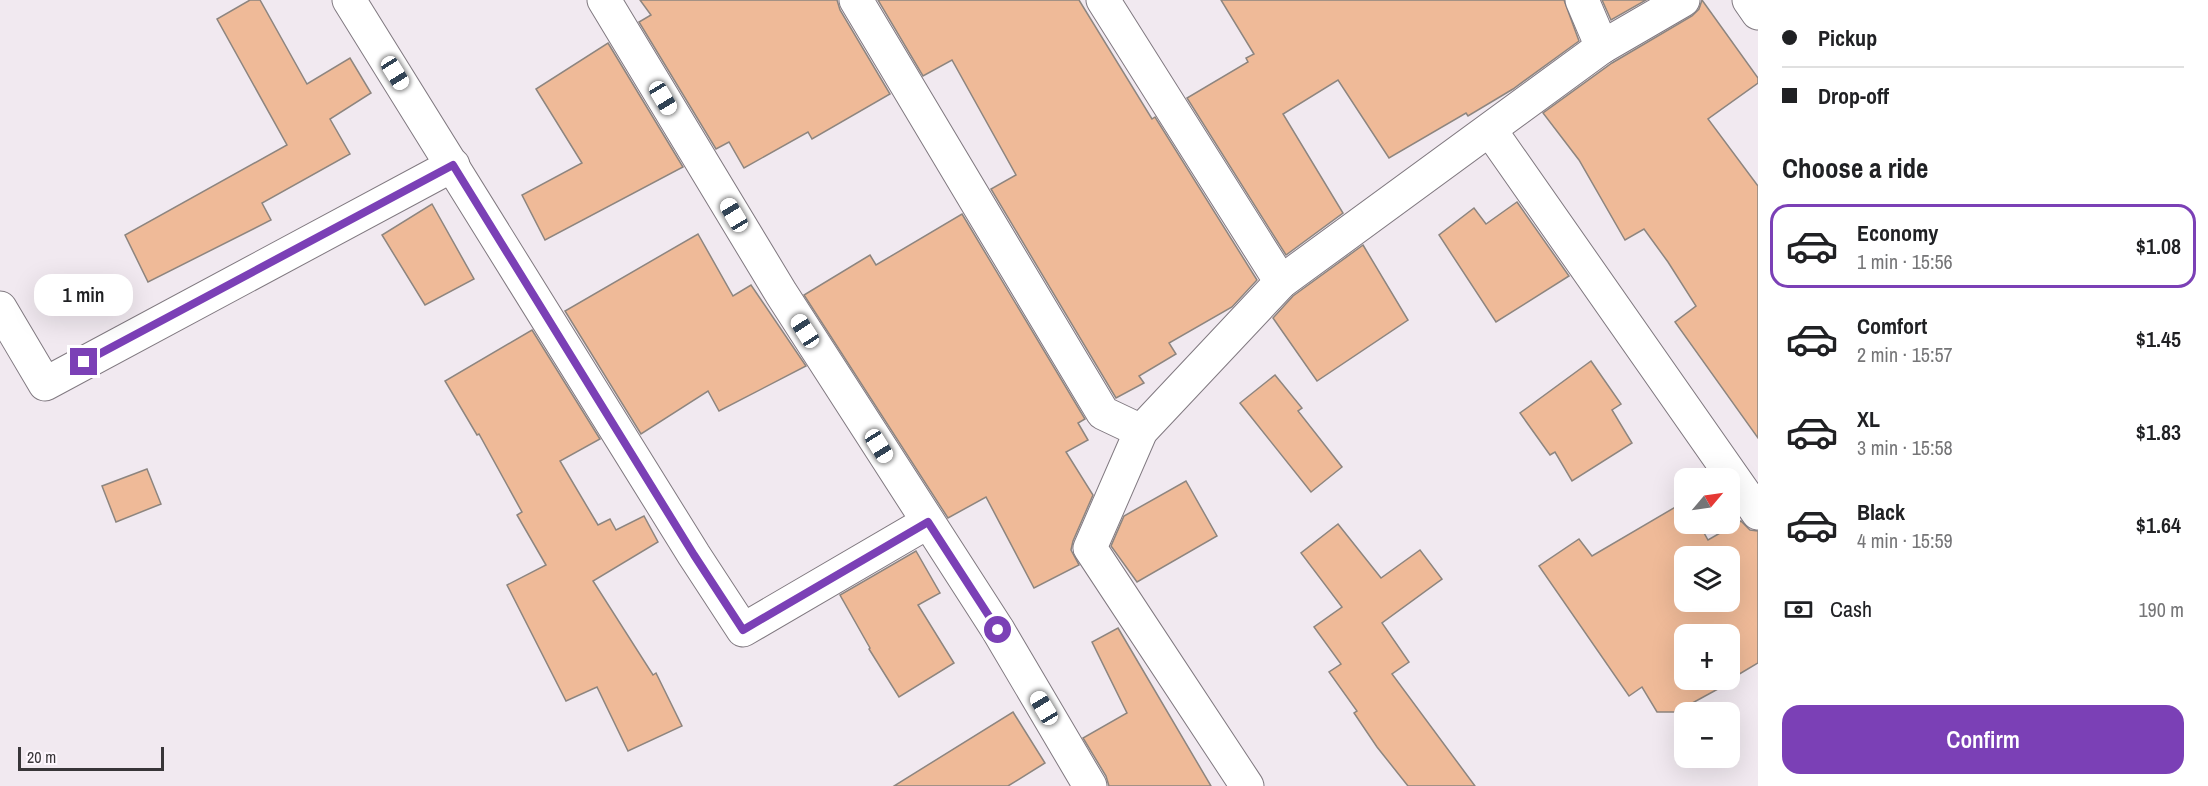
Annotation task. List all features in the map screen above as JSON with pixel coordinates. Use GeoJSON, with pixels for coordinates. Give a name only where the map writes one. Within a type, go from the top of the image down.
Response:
{"type":"FeatureCollection","features":[{"type":"Feature","properties":{"kind":"street"},"geometry":{"type":"LineString","coordinates":[[349,0],[743,630],[928,522]]}},
{"type":"Feature","properties":{"kind":"street"},"geometry":{"type":"LineString","coordinates":[[604,0],[781,293],[998,630],[1090,786]]}},
{"type":"Feature","properties":{"kind":"street"},"geometry":{"type":"LineString","coordinates":[[856,0],[1103,413],[1141,431]]}},
{"type":"Feature","properties":{"kind":"street"},"geometry":{"type":"LineString","coordinates":[[1103,0],[1281,282]]}},
{"type":"Feature","properties":{"kind":"street"},"geometry":{"type":"LineString","coordinates":[[1582,0],[1602,47]]}},
{"type":"Feature","properties":{"kind":"street"},"geometry":{"type":"LineString","coordinates":[[1247,786],[1090,548],[1141,431],[1281,282],[1602,47],[1683,0]]}},
{"type":"Feature","properties":{"kind":"street"},"geometry":{"type":"LineString","coordinates":[[1749,0],[1758,13]]}},
{"type":"Feature","properties":{"kind":"street"},"geometry":{"type":"LineString","coordinates":[[1490,130],[1758,513]]}},
{"type":"Feature","properties":{"kind":"street"},"geometry":{"type":"LineString","coordinates":[[0,308],[45,384],[453,165]]}},
{"type":"Feature","properties":{"kind":"building"},"geometry":{"type":"Polygon","coordinates":[[[250,0],[260,0],[307,84],[350,58],[371,93],[330,119],[350,154],[262,203],[271,220],[148,282],[125,235],[287,145],[217,19],[250,0]]]}},
{"type":"Feature","properties":{"kind":"building"},"geometry":{"type":"Polygon","coordinates":[[[640,0],[837,0],[840,10],[890,94],[812,139],[808,132],[744,168],[729,142],[716,149],[639,22],[651,15],[640,0]]]}},
{"type":"Feature","properties":{"kind":"building"},"geometry":{"type":"Polygon","coordinates":[[[878,0],[1079,0],[1152,119],[1155,117],[1257,280],[1232,307],[1169,343],[1176,354],[1139,376],[1144,383],[1116,398],[991,189],[1016,175],[952,60],[923,76],[878,0]]]}},
{"type":"Feature","properties":{"kind":"building"},"geometry":{"type":"Polygon","coordinates":[[[1221,0],[1564,0],[1579,41],[1513,89],[1468,116],[1466,113],[1389,158],[1338,80],[1283,114],[1343,213],[1286,255],[1187,98],[1248,62],[1246,58],[1254,54],[1221,0]]]}},
{"type":"Feature","properties":{"kind":"building"},"geometry":{"type":"Polygon","coordinates":[[[1602,0],[1646,0],[1611,20],[1602,0]]]}},
{"type":"Feature","properties":{"kind":"building"},"geometry":{"type":"Polygon","coordinates":[[[1702,0],[1758,78],[1758,83],[1708,119],[1758,186],[1758,438],[1675,322],[1696,306],[1668,262],[1644,229],[1625,240],[1579,160],[1543,113],[1612,63],[1692,16],[1699,9],[1702,0]]]}},
{"type":"Feature","properties":{"kind":"building"},"geometry":{"type":"Polygon","coordinates":[[[608,43],[683,167],[545,240],[522,195],[582,163],[536,89],[608,43]]]}},
{"type":"Feature","properties":{"kind":"building"},"geometry":{"type":"Polygon","coordinates":[[[1517,202],[1569,276],[1496,322],[1439,235],[1474,208],[1486,224],[1517,202]]]}},
{"type":"Feature","properties":{"kind":"building"},"geometry":{"type":"Polygon","coordinates":[[[432,204],[474,279],[425,305],[382,235],[432,204]]]}},
{"type":"Feature","properties":{"kind":"building"},"geometry":{"type":"Polygon","coordinates":[[[962,214],[1085,419],[1078,423],[1088,440],[1066,452],[1093,495],[1071,550],[1079,565],[1034,588],[986,497],[948,518],[804,295],[870,255],[876,265],[962,214]]]}},
{"type":"Feature","properties":{"kind":"building"},"geometry":{"type":"Polygon","coordinates":[[[698,234],[733,296],[751,285],[806,366],[719,411],[708,391],[641,434],[565,311],[698,234]]]}},
{"type":"Feature","properties":{"kind":"building"},"geometry":{"type":"Polygon","coordinates":[[[1363,245],[1408,320],[1317,381],[1273,318],[1293,296],[1363,245]]]}},
{"type":"Feature","properties":{"kind":"building"},"geometry":{"type":"Polygon","coordinates":[[[532,330],[600,439],[560,461],[598,525],[610,519],[616,530],[644,516],[658,542],[593,581],[653,675],[656,673],[682,726],[628,751],[597,687],[566,701],[507,585],[546,565],[517,515],[522,512],[479,434],[477,435],[445,381],[532,330]]]}},
{"type":"Feature","properties":{"kind":"building"},"geometry":{"type":"Polygon","coordinates":[[[1591,361],[1621,404],[1612,410],[1632,443],[1572,481],[1555,452],[1550,455],[1520,413],[1591,361]]]}},
{"type":"Feature","properties":{"kind":"building"},"geometry":{"type":"Polygon","coordinates":[[[1275,375],[1302,408],[1298,411],[1342,467],[1311,492],[1240,403],[1275,375]]]}},
{"type":"Feature","properties":{"kind":"building"},"geometry":{"type":"Polygon","coordinates":[[[147,469],[161,504],[116,522],[102,486],[147,469]]]}},
{"type":"Feature","properties":{"kind":"building"},"geometry":{"type":"Polygon","coordinates":[[[1186,481],[1217,536],[1137,582],[1111,546],[1124,516],[1186,481]]]}},
{"type":"Feature","properties":{"kind":"building"},"geometry":{"type":"Polygon","coordinates":[[[1674,508],[1674,534],[1705,534],[1708,540],[1718,534],[1740,534],[1741,521],[1750,530],[1758,531],[1758,663],[1740,674],[1740,624],[1674,624],[1674,690],[1716,690],[1694,702],[1674,702],[1674,712],[1657,712],[1642,687],[1629,696],[1539,566],[1579,539],[1592,556],[1674,508]]]}},
{"type":"Feature","properties":{"kind":"building"},"geometry":{"type":"Polygon","coordinates":[[[1338,524],[1381,578],[1420,550],[1442,579],[1382,623],[1409,662],[1392,674],[1475,786],[1408,786],[1377,747],[1354,713],[1357,711],[1329,672],[1341,664],[1314,627],[1342,607],[1301,553],[1338,524]]]}},
{"type":"Feature","properties":{"kind":"building"},"geometry":{"type":"Polygon","coordinates":[[[916,551],[940,593],[918,605],[954,663],[899,697],[869,649],[840,595],[916,551]]]}},
{"type":"Feature","properties":{"kind":"building"},"geometry":{"type":"Polygon","coordinates":[[[1118,628],[1211,786],[1109,786],[1106,776],[1083,738],[1127,713],[1092,642],[1118,628]]]}},
{"type":"Feature","properties":{"kind":"building"},"geometry":{"type":"Polygon","coordinates":[[[1013,712],[1045,763],[1008,786],[894,786],[1013,712]]]}},
{"type":"Feature","properties":{"kind":"route"},"geometry":{"type":"LineString","coordinates":[[84,362],[453,165],[694,555],[743,630],[928,522],[998,630]]}}]}
